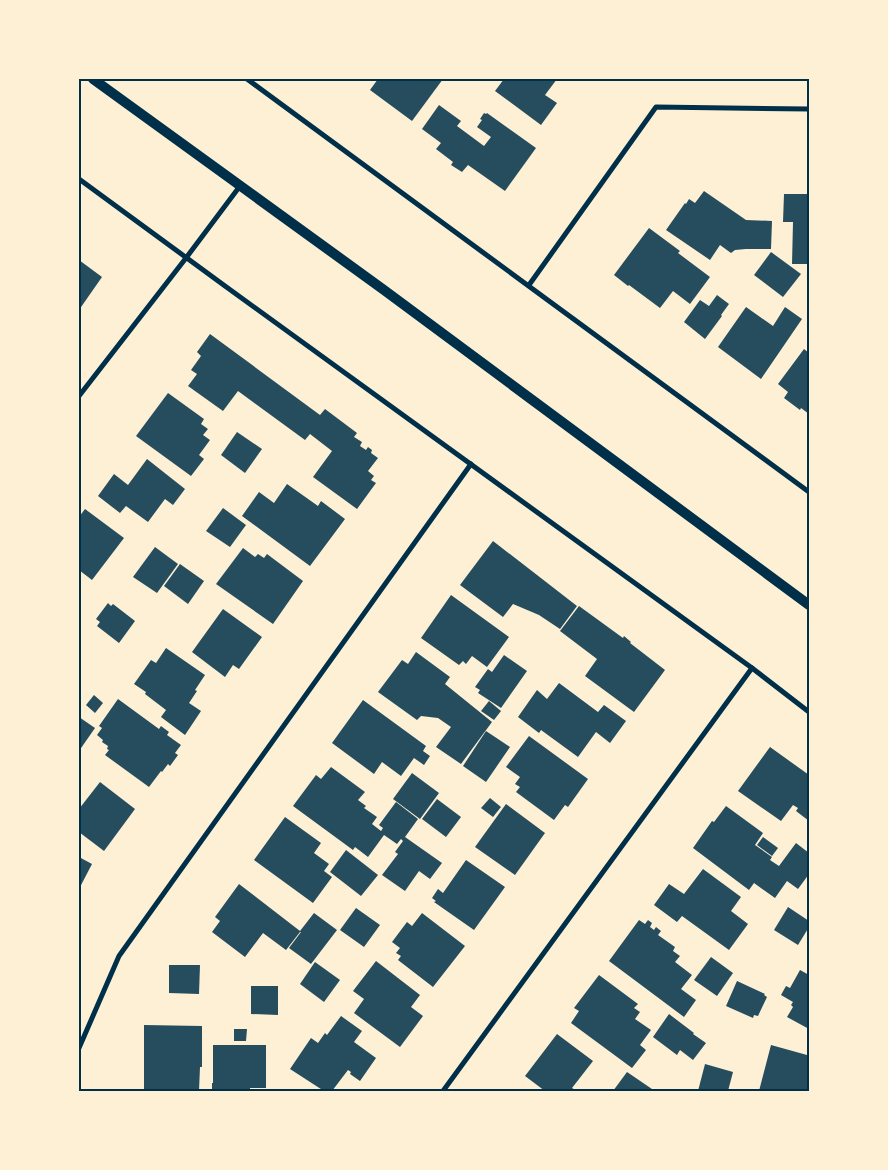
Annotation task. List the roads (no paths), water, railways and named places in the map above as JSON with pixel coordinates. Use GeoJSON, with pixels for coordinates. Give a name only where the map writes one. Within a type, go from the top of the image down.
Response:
{"type":"FeatureCollection","features":[{"type":"Feature","properties":{"kind":"main road"},"geometry":{"type":"LineString","coordinates":[[93,79],[392,296],[809,604]]}},
{"type":"Feature","properties":{"kind":"street"},"geometry":{"type":"LineString","coordinates":[[247,79],[809,492]]}},
{"type":"Feature","properties":{"kind":"street"},"geometry":{"type":"LineString","coordinates":[[529,285],[656,107],[809,109]]}},
{"type":"Feature","properties":{"kind":"street"},"geometry":{"type":"LineString","coordinates":[[79,179],[752,668],[809,712]]}},
{"type":"Feature","properties":{"kind":"street"},"geometry":{"type":"LineString","coordinates":[[79,396],[240,186]]}},
{"type":"Feature","properties":{"kind":"street"},"geometry":{"type":"LineString","coordinates":[[79,1048],[119,956],[471,464]]}},
{"type":"Feature","properties":{"kind":"street"},"geometry":{"type":"LineString","coordinates":[[443,1091],[752,668]]}}]}
